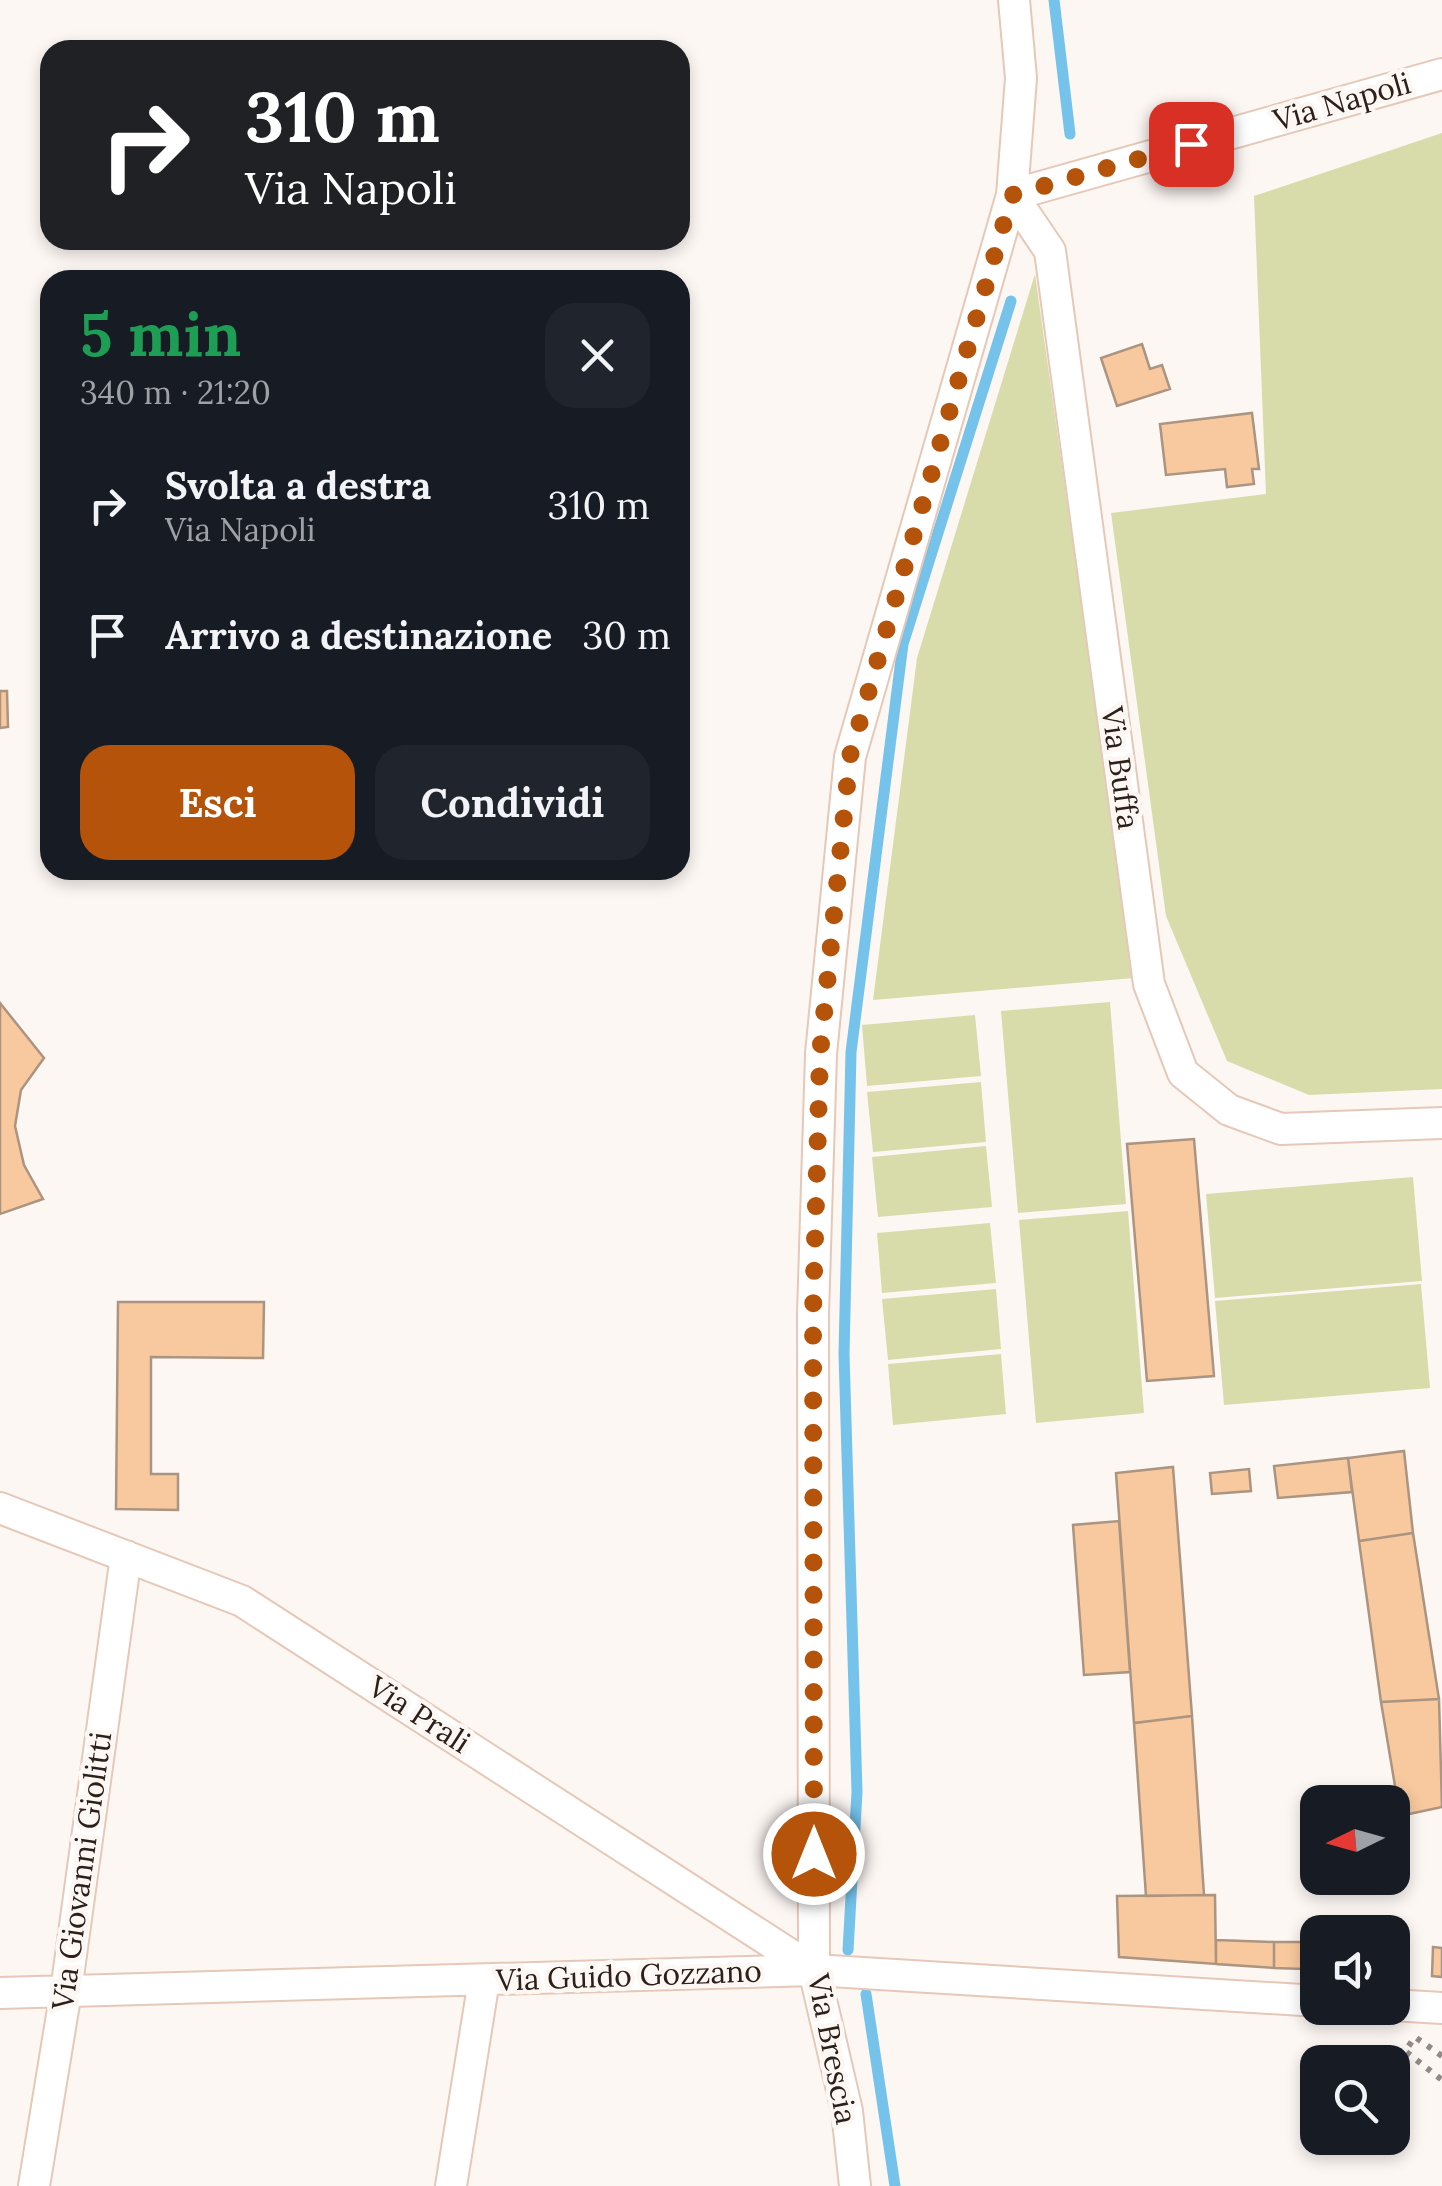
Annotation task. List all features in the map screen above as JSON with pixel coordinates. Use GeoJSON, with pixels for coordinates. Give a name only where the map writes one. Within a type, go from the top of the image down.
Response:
{"type":"FeatureCollection","features":[{"type":"Feature","properties":{"kind":"street","name":"Via Brescia"},"geometry":{"type":"LineString","coordinates":[[855,2186],[847,2111],[814,1970],[813,1314],[820,1054],[850,756],[1012,195],[1021,78],[1014,0]]}},
{"type":"Feature","properties":{"kind":"street","name":"Via Napoli"},"geometry":{"type":"LineString","coordinates":[[1012,195],[1442,74]]}},
{"type":"Feature","properties":{"kind":"street","name":"Via Buffa"},"geometry":{"type":"LineString","coordinates":[[1012,195],[1050,251],[1150,984],[1182,1073],[1229,1110],[1281,1129],[1442,1123]]}},
{"type":"Feature","properties":{"kind":"street","name":"Via Prali"},"geometry":{"type":"LineString","coordinates":[[0,1508],[242,1601],[814,1970]]}},
{"type":"Feature","properties":{"kind":"street","name":"Via Giovanni Giolitti"},"geometry":{"type":"LineString","coordinates":[[34,2186],[66,1991],[126,1556]]}},
{"type":"Feature","properties":{"kind":"street","name":"Via Guido Gozzano"},"geometry":{"type":"LineString","coordinates":[[0,1993],[814,1970],[1300,2000]]}},
{"type":"Feature","properties":{"kind":"street"},"geometry":{"type":"LineString","coordinates":[[450,2186],[484,1980]]}},
{"type":"Feature","properties":{"kind":"street"},"geometry":{"type":"LineString","coordinates":[[1410,2006],[1442,2008]]}},
{"type":"Feature","properties":{"kind":"path"},"geometry":{"type":"LineString","coordinates":[[1442,2056],[1415,2037],[1405,2051],[1442,2080]]}},
{"type":"Feature","properties":{"kind":"green space"},"geometry":{"type":"Polygon","coordinates":[[[1442,133],[1442,1089],[1309,1095],[1227,1061],[1166,916],[1111,513],[1266,494],[1254,196],[1442,133]]]}},
{"type":"Feature","properties":{"kind":"green space"},"geometry":{"type":"Polygon","coordinates":[[[1035,274],[1134,978],[873,1000],[917,658],[1035,274]]]}},
{"type":"Feature","properties":{"kind":"green space"},"geometry":{"type":"Polygon","coordinates":[[[1110,1002],[1126,1204],[1018,1213],[1001,1011],[1110,1002]]]}},
{"type":"Feature","properties":{"kind":"green space"},"geometry":{"type":"Polygon","coordinates":[[[975,1015],[981,1076],[867,1086],[862,1025],[975,1015]]]}},
{"type":"Feature","properties":{"kind":"green space"},"geometry":{"type":"Polygon","coordinates":[[[981,1082],[986,1142],[873,1152],[867,1092],[981,1082]]]}},
{"type":"Feature","properties":{"kind":"green space"},"geometry":{"type":"Polygon","coordinates":[[[986,1146],[992,1207],[878,1217],[872,1157],[986,1146]]]}},
{"type":"Feature","properties":{"kind":"green space"},"geometry":{"type":"Polygon","coordinates":[[[1413,1177],[1422,1281],[1215,1298],[1206,1194],[1413,1177]]]}},
{"type":"Feature","properties":{"kind":"green space"},"geometry":{"type":"Polygon","coordinates":[[[1128,1211],[1144,1413],[1036,1423],[1019,1220],[1128,1211]]]}},
{"type":"Feature","properties":{"kind":"green space"},"geometry":{"type":"Polygon","coordinates":[[[990,1223],[996,1283],[882,1293],[877,1233],[990,1223]]]}},
{"type":"Feature","properties":{"kind":"green space"},"geometry":{"type":"Polygon","coordinates":[[[1421,1284],[1430,1388],[1224,1405],[1215,1301],[1421,1284]]]}},
{"type":"Feature","properties":{"kind":"green space"},"geometry":{"type":"Polygon","coordinates":[[[996,1289],[1001,1349],[888,1360],[882,1299],[996,1289]]]}},
{"type":"Feature","properties":{"kind":"green space"},"geometry":{"type":"Polygon","coordinates":[[[1001,1354],[1006,1414],[893,1425],[888,1364],[1001,1354]]]}},
{"type":"Feature","properties":{"kind":"building"},"geometry":{"type":"Polygon","coordinates":[[[1142,344],[1150,369],[1162,365],[1170,389],[1117,406],[1101,358],[1142,344]]]}},
{"type":"Feature","properties":{"kind":"building"},"geometry":{"type":"Polygon","coordinates":[[[1252,413],[1259,469],[1252,469],[1254,484],[1227,487],[1225,469],[1166,475],[1160,424],[1252,413]]]}},
{"type":"Feature","properties":{"kind":"building"},"geometry":{"type":"Polygon","coordinates":[[[0,691],[7,691],[8,727],[0,728],[0,691]]]}},
{"type":"Feature","properties":{"kind":"building"},"geometry":{"type":"Polygon","coordinates":[[[0,1003],[44,1058],[21,1090],[15,1126],[24,1165],[43,1199],[0,1214],[0,1003]]]}},
{"type":"Feature","properties":{"kind":"building"},"geometry":{"type":"Polygon","coordinates":[[[1194,1139],[1214,1376],[1147,1381],[1127,1144],[1194,1139]]]}},
{"type":"Feature","properties":{"kind":"building"},"geometry":{"type":"Polygon","coordinates":[[[118,1302],[264,1302],[263,1358],[151,1357],[151,1474],[178,1474],[178,1510],[116,1509],[118,1302]]]}},
{"type":"Feature","properties":{"kind":"building"},"geometry":{"type":"Polygon","coordinates":[[[1404,1451],[1413,1533],[1359,1541],[1348,1458],[1404,1451]]]}},
{"type":"Feature","properties":{"kind":"building"},"geometry":{"type":"Polygon","coordinates":[[[1348,1458],[1352,1492],[1278,1498],[1274,1466],[1348,1458]]]}},
{"type":"Feature","properties":{"kind":"building"},"geometry":{"type":"Polygon","coordinates":[[[1173,1467],[1192,1716],[1134,1723],[1116,1473],[1173,1467]]]}},
{"type":"Feature","properties":{"kind":"building"},"geometry":{"type":"Polygon","coordinates":[[[1249,1469],[1251,1491],[1212,1494],[1210,1473],[1249,1469]]]}},
{"type":"Feature","properties":{"kind":"building"},"geometry":{"type":"Polygon","coordinates":[[[1119,1521],[1130,1672],[1084,1675],[1073,1525],[1119,1521]]]}},
{"type":"Feature","properties":{"kind":"building"},"geometry":{"type":"Polygon","coordinates":[[[1413,1533],[1439,1699],[1381,1702],[1359,1541],[1413,1533]]]}},
{"type":"Feature","properties":{"kind":"building"},"geometry":{"type":"Polygon","coordinates":[[[1439,1699],[1442,1807],[1410,1814],[1410,1785],[1395,1785],[1381,1702],[1439,1699]]]}},
{"type":"Feature","properties":{"kind":"building"},"geometry":{"type":"Polygon","coordinates":[[[1192,1716],[1204,1895],[1146,1896],[1134,1723],[1192,1716]]]}},
{"type":"Feature","properties":{"kind":"building"},"geometry":{"type":"Polygon","coordinates":[[[1215,1895],[1216,1964],[1119,1957],[1117,1896],[1215,1895]]]}},
{"type":"Feature","properties":{"kind":"building"},"geometry":{"type":"Polygon","coordinates":[[[1216,1940],[1274,1942],[1274,1968],[1216,1964],[1216,1940]]]}},
{"type":"Feature","properties":{"kind":"building"},"geometry":{"type":"Polygon","coordinates":[[[1274,1942],[1300,1942],[1300,1969],[1274,1968],[1274,1942]]]}},
{"type":"Feature","properties":{"kind":"building"},"geometry":{"type":"Polygon","coordinates":[[[1433,1947],[1442,1948],[1442,1977],[1432,1976],[1433,1947]]]}},
{"type":"Feature","properties":{"kind":"waterway"},"geometry":{"type":"LineString","coordinates":[[1054,0],[1070,134]]}},
{"type":"Feature","properties":{"kind":"waterway"},"geometry":{"type":"LineString","coordinates":[[848,1950],[857,1792],[844,1354],[851,1052],[903,644],[1011,301]]}},
{"type":"Feature","properties":{"kind":"waterway"},"geometry":{"type":"LineString","coordinates":[[866,1994],[895,2186]]}},
{"type":"Feature","properties":{"kind":"route"},"geometry":{"type":"LineString","coordinates":[[814,1854],[813,1314],[820,1054],[850,756],[1012,195],[1191,144]]}}]}
